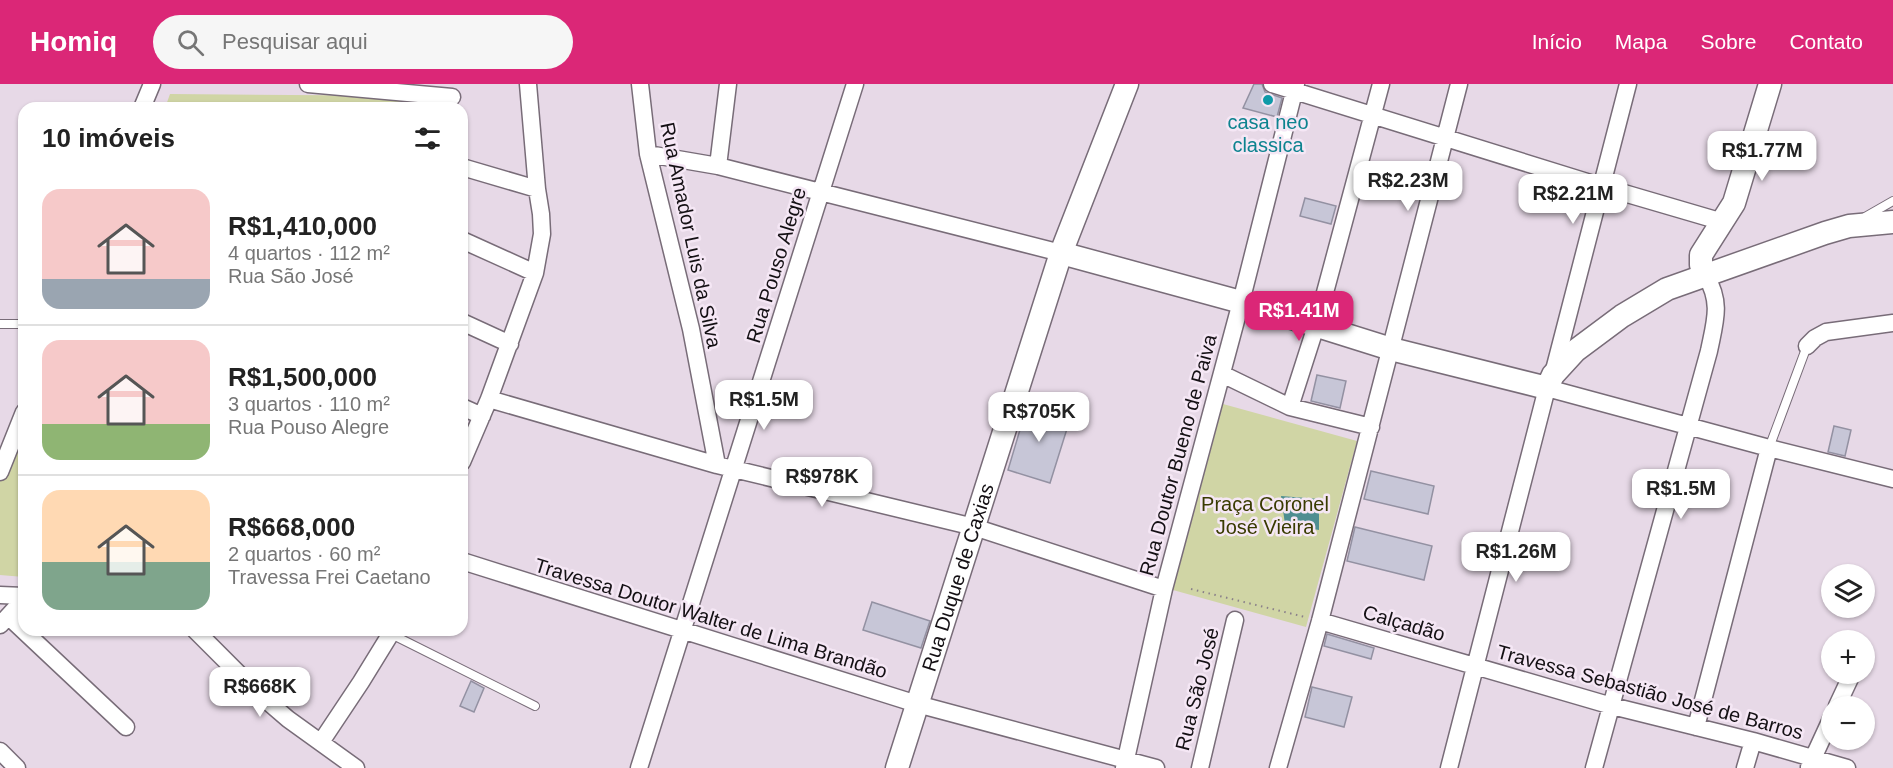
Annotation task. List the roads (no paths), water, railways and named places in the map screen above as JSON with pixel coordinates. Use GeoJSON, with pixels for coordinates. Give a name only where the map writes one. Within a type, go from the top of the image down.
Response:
{"type":"FeatureCollection","features":[{"type":"Feature","properties":{"kind":"street"},"geometry":{"type":"LineString","coordinates":[[144,102],[152,84]]}},
{"type":"Feature","properties":{"kind":"street"},"geometry":{"type":"LineString","coordinates":[[308,84],[453,96]]}},
{"type":"Feature","properties":{"kind":"street"},"geometry":{"type":"LineString","coordinates":[[468,448],[489,399],[535,273],[542,234],[528,84]]}},
{"type":"Feature","properties":{"kind":"street","name":"Rua Amador Luis da Silva"},"geometry":{"type":"LineString","coordinates":[[640,84],[648,154],[691,329],[717,465]]}},
{"type":"Feature","properties":{"kind":"street"},"geometry":{"type":"LineString","coordinates":[[718,166],[728,84]]}},
{"type":"Feature","properties":{"kind":"street","name":"Rua Pouso Alegre"},"geometry":{"type":"LineString","coordinates":[[639,768],[855,84]]}},
{"type":"Feature","properties":{"kind":"street","name":"Rua Duque de Caxias"},"geometry":{"type":"LineString","coordinates":[[897,768],[1061,253],[1127,84]]}},
{"type":"Feature","properties":{"kind":"street"},"geometry":{"type":"LineString","coordinates":[[1272,84],[1295,88],[1444,138],[1723,222]]}},
{"type":"Feature","properties":{"kind":"street"},"geometry":{"type":"LineString","coordinates":[[1290,407],[1316,326],[1381,84]]}},
{"type":"Feature","properties":{"kind":"street"},"geometry":{"type":"LineString","coordinates":[[1278,768],[1320,621],[1459,84]]}},
{"type":"Feature","properties":{"kind":"street"},"geometry":{"type":"LineString","coordinates":[[1449,768],[1628,84]]}},
{"type":"Feature","properties":{"kind":"street"},"geometry":{"type":"LineString","coordinates":[[1594,768],[1709,351],[1717,305],[1713,287],[1701,265],[1701,255],[1734,203],[1770,84]]}},
{"type":"Feature","properties":{"kind":"street","name":"Rua Doutor Bueno de Paiva"},"geometry":{"type":"LineString","coordinates":[[1125,764],[1164,589],[1241,302],[1295,88]]}},
{"type":"Feature","properties":{"kind":"street"},"geometry":{"type":"LineString","coordinates":[[648,154],[718,166],[1061,253],[1241,302],[1391,349],[1550,381],[1688,427],[1893,479]]}},
{"type":"Feature","properties":{"kind":"street"},"geometry":{"type":"LineString","coordinates":[[468,168],[537,189]]}},
{"type":"Feature","properties":{"kind":"street"},"geometry":{"type":"LineString","coordinates":[[1550,381],[1575,351],[1622,316],[1667,289],[1849,226],[1893,222]]}},
{"type":"Feature","properties":{"kind":"street"},"geometry":{"type":"LineString","coordinates":[[468,243],[535,273]]}},
{"type":"Feature","properties":{"kind":"street"},"geometry":{"type":"LineString","coordinates":[[1807,346],[1826,332],[1893,323]]}},
{"type":"Feature","properties":{"kind":"street"},"geometry":{"type":"LineString","coordinates":[[468,325],[510,344]]}},
{"type":"Feature","properties":{"kind":"street"},"geometry":{"type":"LineString","coordinates":[[1222,374],[1290,407],[1371,427]]}},
{"type":"Feature","properties":{"kind":"street"},"geometry":{"type":"LineString","coordinates":[[489,399],[717,465],[974,527],[1164,589]]}},
{"type":"Feature","properties":{"kind":"street"},"geometry":{"type":"LineString","coordinates":[[468,410],[482,416]]}},
{"type":"Feature","properties":{"kind":"street"},"geometry":{"type":"LineString","coordinates":[[0,471],[18,427]]}},
{"type":"Feature","properties":{"kind":"street"},"geometry":{"type":"LineString","coordinates":[[1696,727],[1769,448]]}},
{"type":"Feature","properties":{"kind":"street","name":"Travessa Doutor Walter de Lima Brandão"},"geometry":{"type":"LineString","coordinates":[[468,563],[917,704],[1125,764],[1156,768]]}},
{"type":"Feature","properties":{"kind":"street"},"geometry":{"type":"LineString","coordinates":[[0,594],[18,596]]}},
{"type":"Feature","properties":{"kind":"street"},"geometry":{"type":"LineString","coordinates":[[18,604],[4,621],[18,633]]}},
{"type":"Feature","properties":{"kind":"street","name":"Rua São José"},"geometry":{"type":"LineString","coordinates":[[1200,768],[1235,620]]}},
{"type":"Feature","properties":{"kind":"street","name":"Calçadão"},"geometry":{"type":"LineString","coordinates":[[1320,621],[1476,665]]}},
{"type":"Feature","properties":{"kind":"street"},"geometry":{"type":"LineString","coordinates":[[21,636],[126,727]]}},
{"type":"Feature","properties":{"kind":"street"},"geometry":{"type":"LineString","coordinates":[[201,636],[259,694],[288,719],[356,768]]}},
{"type":"Feature","properties":{"kind":"street"},"geometry":{"type":"LineString","coordinates":[[321,742],[390,636]]}},
{"type":"Feature","properties":{"kind":"street","name":"Travessa Sebastião José de Barros"},"geometry":{"type":"LineString","coordinates":[[1476,665],[1612,706],[1753,741],[1810,763],[1847,768]]}},
{"type":"Feature","properties":{"kind":"street"},"geometry":{"type":"LineString","coordinates":[[1810,763],[1821,740]]}},
{"type":"Feature","properties":{"kind":"street"},"geometry":{"type":"LineString","coordinates":[[1745,768],[1753,741]]}},
{"type":"Feature","properties":{"kind":"street"},"geometry":{"type":"LineString","coordinates":[[0,751],[17,768]]}},
{"type":"Feature","properties":{"kind":"lane"},"geometry":{"type":"LineString","coordinates":[[1849,226],[1893,201]]}},
{"type":"Feature","properties":{"kind":"lane"},"geometry":{"type":"LineString","coordinates":[[0,324],[18,324]]}},
{"type":"Feature","properties":{"kind":"lane"},"geometry":{"type":"LineString","coordinates":[[1769,448],[1807,346]]}},
{"type":"Feature","properties":{"kind":"lane"},"geometry":{"type":"LineString","coordinates":[[400,636],[535,706]]}},
{"type":"Feature","properties":{"kind":"water"},"geometry":{"type":"Polygon","coordinates":[[[1281,496],[1319,499],[1319,530],[1285,524],[1281,496]]]}},
{"type":"Feature","properties":{"kind":"place","name":"casa neo classica"},"geometry":{"type":"Point","coordinates":[1268,100]}},
{"type":"Feature","properties":{"kind":"park label","name":"Praça Coronel José Vieira"},"geometry":{"type":"Point","coordinates":[1265,516]}}]}
